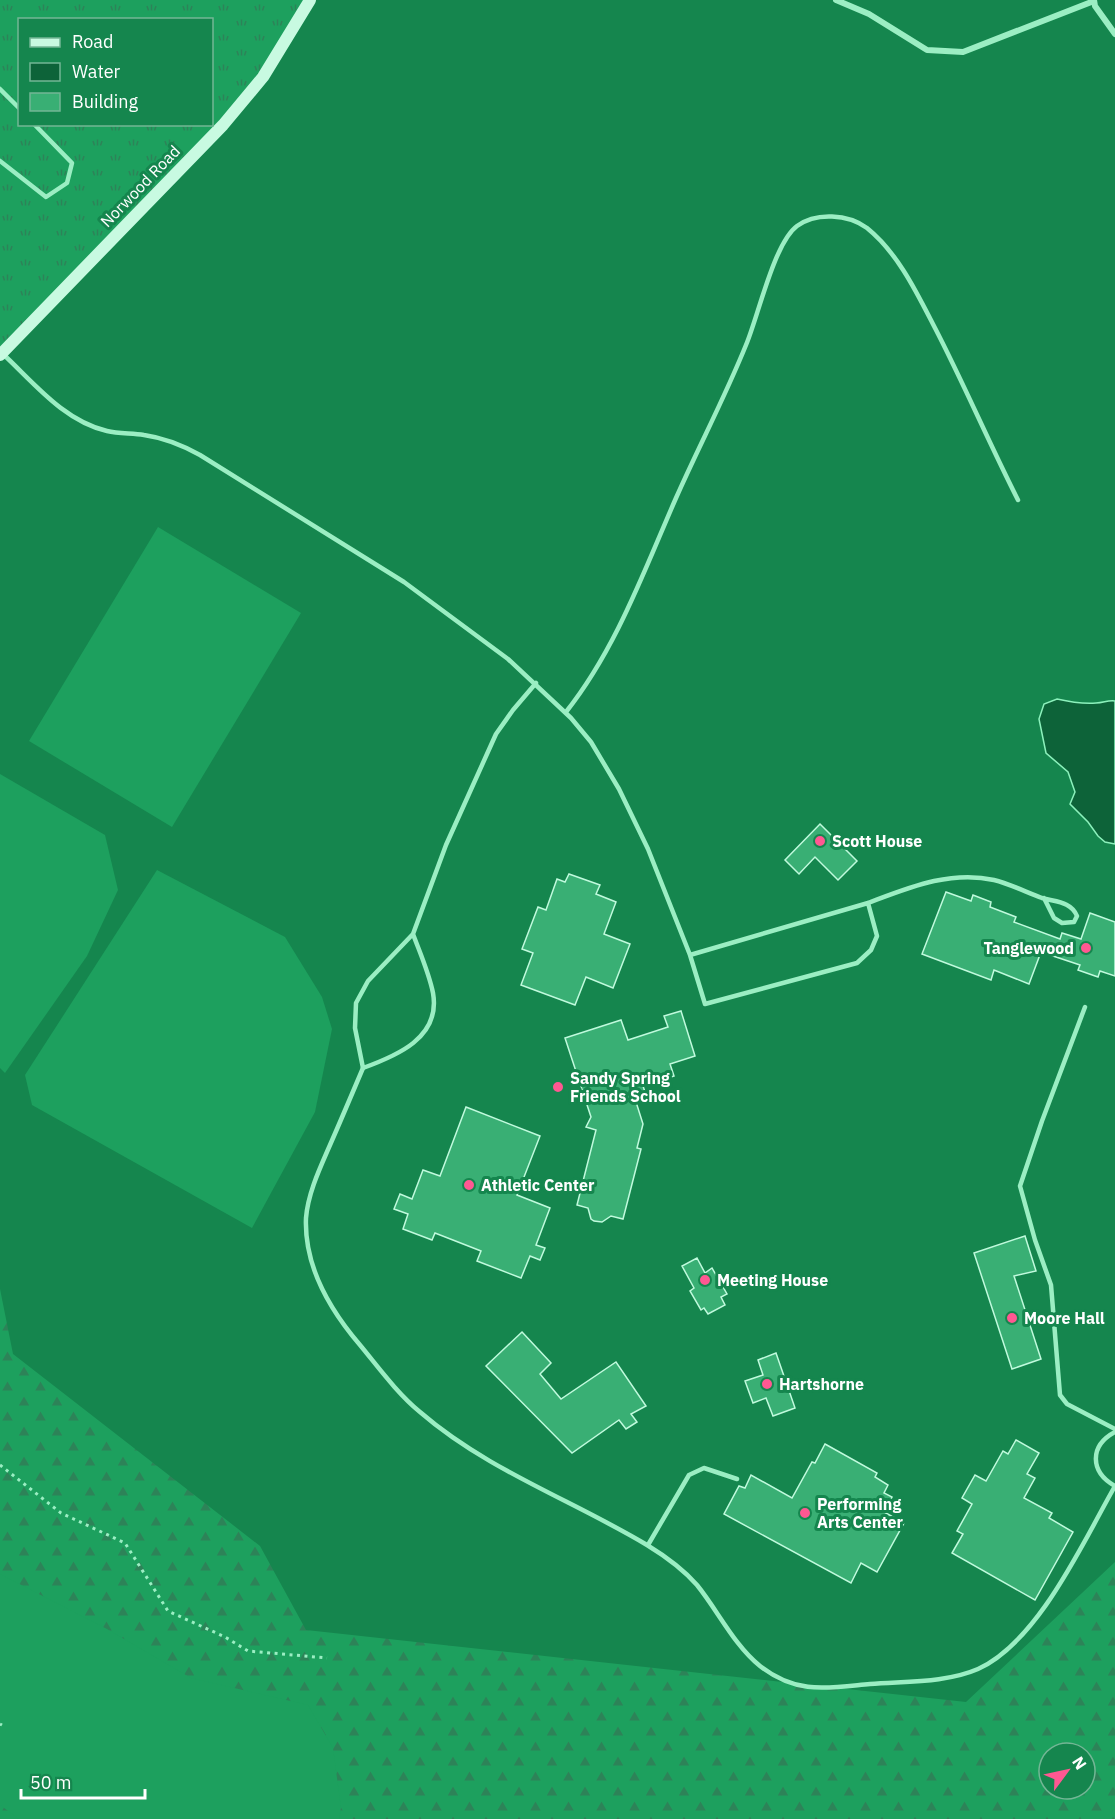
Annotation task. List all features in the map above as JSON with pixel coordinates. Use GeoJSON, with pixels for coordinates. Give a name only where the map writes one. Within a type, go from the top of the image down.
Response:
{"type":"FeatureCollection","features":[{"type":"Feature","properties":{"kind":"main road","name":"Norwood Road"},"geometry":{"type":"LineString","coordinates":[[1,353],[222,125],[263,77],[310,0]]}},
{"type":"Feature","properties":{"kind":"street"},"geometry":{"type":"LineString","coordinates":[[836,0],[869,14],[927,50],[963,52],[1094,0],[1095,6],[1115,33]]}},
{"type":"Feature","properties":{"kind":"lane"},"geometry":{"type":"LineString","coordinates":[[0,89],[18,107]]}},
{"type":"Feature","properties":{"kind":"lane"},"geometry":{"type":"LineString","coordinates":[[0,161],[46,197],[67,183],[72,163],[36,126]]}},
{"type":"Feature","properties":{"kind":"lane"},"geometry":{"type":"LineString","coordinates":[[566,712],[585,688],[613,639],[679,491],[726,395],[753,331],[784,242],[796,227],[813,218],[840,217],[865,227],[885,246],[916,291],[957,370],[1018,500]]}},
{"type":"Feature","properties":{"kind":"lane"},"geometry":{"type":"LineString","coordinates":[[1,353],[61,409],[83,423],[107,431],[144,435],[175,442],[210,461],[405,582],[508,659],[536,683],[566,712],[591,742],[619,789],[648,849],[690,955],[705,1004],[857,963],[871,950],[877,936],[868,903]]}},
{"type":"Feature","properties":{"kind":"lane"},"geometry":{"type":"LineString","coordinates":[[536,683],[496,734],[446,845],[413,934],[369,981],[356,1003],[355,1028],[363,1068],[315,1180],[306,1218],[309,1250],[316,1276],[330,1305],[352,1336],[389,1380],[426,1417],[484,1458],[648,1545],[673,1563],[696,1585],[742,1647],[759,1665],[779,1678],[804,1688],[832,1688],[947,1678],[978,1669],[1018,1638],[1052,1599],[1115,1486],[1099,1473],[1096,1457],[1098,1447],[1105,1437],[1115,1430],[1067,1404],[1060,1395],[1052,1285],[1035,1240],[1020,1186],[1085,1006]]}},
{"type":"Feature","properties":{"kind":"lane"},"geometry":{"type":"LineString","coordinates":[[690,955],[868,903],[914,886],[969,876],[995,880],[1068,905],[1074,909],[1077,916],[1074,922],[1062,923],[1054,918],[1044,898]]}},
{"type":"Feature","properties":{"kind":"lane"},"geometry":{"type":"LineString","coordinates":[[363,1068],[397,1055],[424,1034],[432,1016],[433,994],[413,934]]}},
{"type":"Feature","properties":{"kind":"lane"},"geometry":{"type":"LineString","coordinates":[[648,1545],[689,1476],[704,1468],[737,1479]]}},
{"type":"Feature","properties":{"kind":"path"},"geometry":{"type":"LineString","coordinates":[[0,1465],[61,1513],[125,1543],[168,1611],[225,1637],[248,1651],[327,1658]]}},
{"type":"Feature","properties":{"kind":"green space"},"geometry":{"type":"Polygon","coordinates":[[[0,0],[310,0],[263,77],[0,351],[0,0]]]}},
{"type":"Feature","properties":{"kind":"green space"},"geometry":{"type":"Polygon","coordinates":[[[158,527],[301,613],[172,827],[29,741],[158,527]]]}},
{"type":"Feature","properties":{"kind":"green space"},"geometry":{"type":"Polygon","coordinates":[[[0,774],[105,835],[118,890],[87,956],[5,1073],[0,1068],[0,774]]]}},
{"type":"Feature","properties":{"kind":"green space"},"geometry":{"type":"Polygon","coordinates":[[[157,870],[285,937],[322,997],[332,1029],[315,1112],[252,1228],[32,1105],[25,1075],[157,870]]]}},
{"type":"Feature","properties":{"kind":"green space"},"geometry":{"type":"Polygon","coordinates":[[[0,1289],[13,1354],[260,1546],[306,1630],[966,1702],[1115,1562],[1115,1819],[0,1819],[0,1289]]]}},
{"type":"Feature","properties":{"kind":"green space"},"geometry":{"type":"Polygon","coordinates":[[[0,1574],[107,1629],[191,1678],[308,1705],[333,1748],[341,1808],[339,1819],[19,1819],[0,1805],[0,1574]]]}},
{"type":"Feature","properties":{"kind":"water"},"geometry":{"type":"Polygon","coordinates":[[[1057,699],[1086,703],[1115,701],[1115,844],[1105,842],[1098,836],[1070,804],[1075,792],[1068,772],[1046,753],[1039,719],[1044,704],[1057,699]]]}},
{"type":"Feature","properties":{"kind":"building","name":"Scott House"},"geometry":{"type":"Polygon","coordinates":[[[820,824],[857,861],[838,880],[815,857],[799,874],[785,860],[820,824]]]}},
{"type":"Feature","properties":{"kind":"building"},"geometry":{"type":"Polygon","coordinates":[[[569,874],[600,885],[596,894],[616,902],[604,934],[630,944],[613,988],[586,977],[575,1005],[521,985],[533,953],[522,949],[538,907],[546,910],[557,879],[565,882],[569,874]]]}},
{"type":"Feature","properties":{"kind":"building"},"geometry":{"type":"Polygon","coordinates":[[[946,892],[971,901],[973,895],[991,902],[990,907],[1016,917],[1014,922],[1060,939],[1062,933],[1081,939],[1090,913],[1115,922],[1115,976],[1100,971],[1098,977],[1078,970],[1080,965],[1041,952],[1029,984],[994,970],[991,980],[922,954],[946,892]]]}},
{"type":"Feature","properties":{"kind":"building"},"geometry":{"type":"Polygon","coordinates":[[[681,1011],[695,1056],[670,1064],[674,1076],[643,1086],[647,1098],[636,1102],[643,1124],[637,1148],[641,1149],[623,1219],[611,1216],[602,1222],[594,1221],[591,1219],[588,1208],[577,1205],[596,1130],[586,1127],[591,1117],[565,1038],[621,1020],[628,1040],[668,1027],[664,1016],[681,1011]]]}},
{"type":"Feature","properties":{"kind":"building","name":"Athletic Center"},"geometry":{"type":"Polygon","coordinates":[[[466,1107],[540,1136],[517,1195],[550,1208],[536,1245],[545,1248],[540,1260],[530,1256],[521,1278],[477,1261],[481,1251],[435,1233],[432,1240],[403,1229],[408,1214],[394,1209],[400,1194],[412,1199],[423,1170],[440,1176],[466,1107]]]}},
{"type":"Feature","properties":{"kind":"building","name":"Moore Hall"},"geometry":{"type":"Polygon","coordinates":[[[1025,1236],[1036,1271],[1014,1276],[1041,1359],[1012,1369],[974,1253],[1025,1236]]]}},
{"type":"Feature","properties":{"kind":"building","name":"Meeting House"},"geometry":{"type":"Polygon","coordinates":[[[697,1258],[705,1273],[712,1268],[727,1294],[721,1297],[725,1305],[708,1314],[704,1308],[701,1310],[690,1291],[694,1288],[682,1266],[697,1258]]]}},
{"type":"Feature","properties":{"kind":"building"},"geometry":{"type":"Polygon","coordinates":[[[522,1332],[551,1363],[540,1374],[561,1399],[616,1362],[646,1406],[631,1414],[637,1422],[626,1429],[619,1420],[572,1453],[486,1366],[522,1332]]]}},
{"type":"Feature","properties":{"kind":"building","name":"Hartshorne"},"geometry":{"type":"Polygon","coordinates":[[[776,1353],[795,1408],[773,1416],[766,1398],[753,1403],[745,1381],[763,1375],[758,1360],[776,1353]]]}},
{"type":"Feature","properties":{"kind":"building"},"geometry":{"type":"Polygon","coordinates":[[[1016,1440],[1039,1453],[1027,1474],[1035,1478],[1024,1498],[1052,1513],[1049,1518],[1073,1532],[1035,1600],[952,1553],[963,1534],[957,1531],[972,1504],[962,1498],[975,1475],[986,1481],[1003,1451],[1008,1454],[1016,1440]]]}},
{"type":"Feature","properties":{"kind":"building","name":"Performing Arts Center"},"geometry":{"type":"Polygon","coordinates":[[[825,1444],[877,1473],[875,1477],[888,1485],[884,1493],[892,1497],[884,1512],[904,1523],[877,1572],[861,1563],[851,1583],[724,1514],[739,1486],[745,1488],[751,1475],[792,1498],[825,1444]]]}},
{"type":"Feature","properties":{"kind":"place","name":"Scott House"},"geometry":{"type":"Point","coordinates":[820,841]}},
{"type":"Feature","properties":{"kind":"place","name":"Tanglewood"},"geometry":{"type":"Point","coordinates":[1086,948]}},
{"type":"Feature","properties":{"kind":"place","name":"Sandy Spring Friends School"},"geometry":{"type":"Point","coordinates":[558,1087]}},
{"type":"Feature","properties":{"kind":"place","name":"Athletic Center"},"geometry":{"type":"Point","coordinates":[469,1185]}},
{"type":"Feature","properties":{"kind":"place","name":"Meeting House"},"geometry":{"type":"Point","coordinates":[705,1280]}},
{"type":"Feature","properties":{"kind":"place","name":"Moore Hall"},"geometry":{"type":"Point","coordinates":[1012,1318]}},
{"type":"Feature","properties":{"kind":"place","name":"Hartshorne"},"geometry":{"type":"Point","coordinates":[767,1384]}},
{"type":"Feature","properties":{"kind":"place","name":"Performing Arts Center"},"geometry":{"type":"Point","coordinates":[805,1513]}}]}
